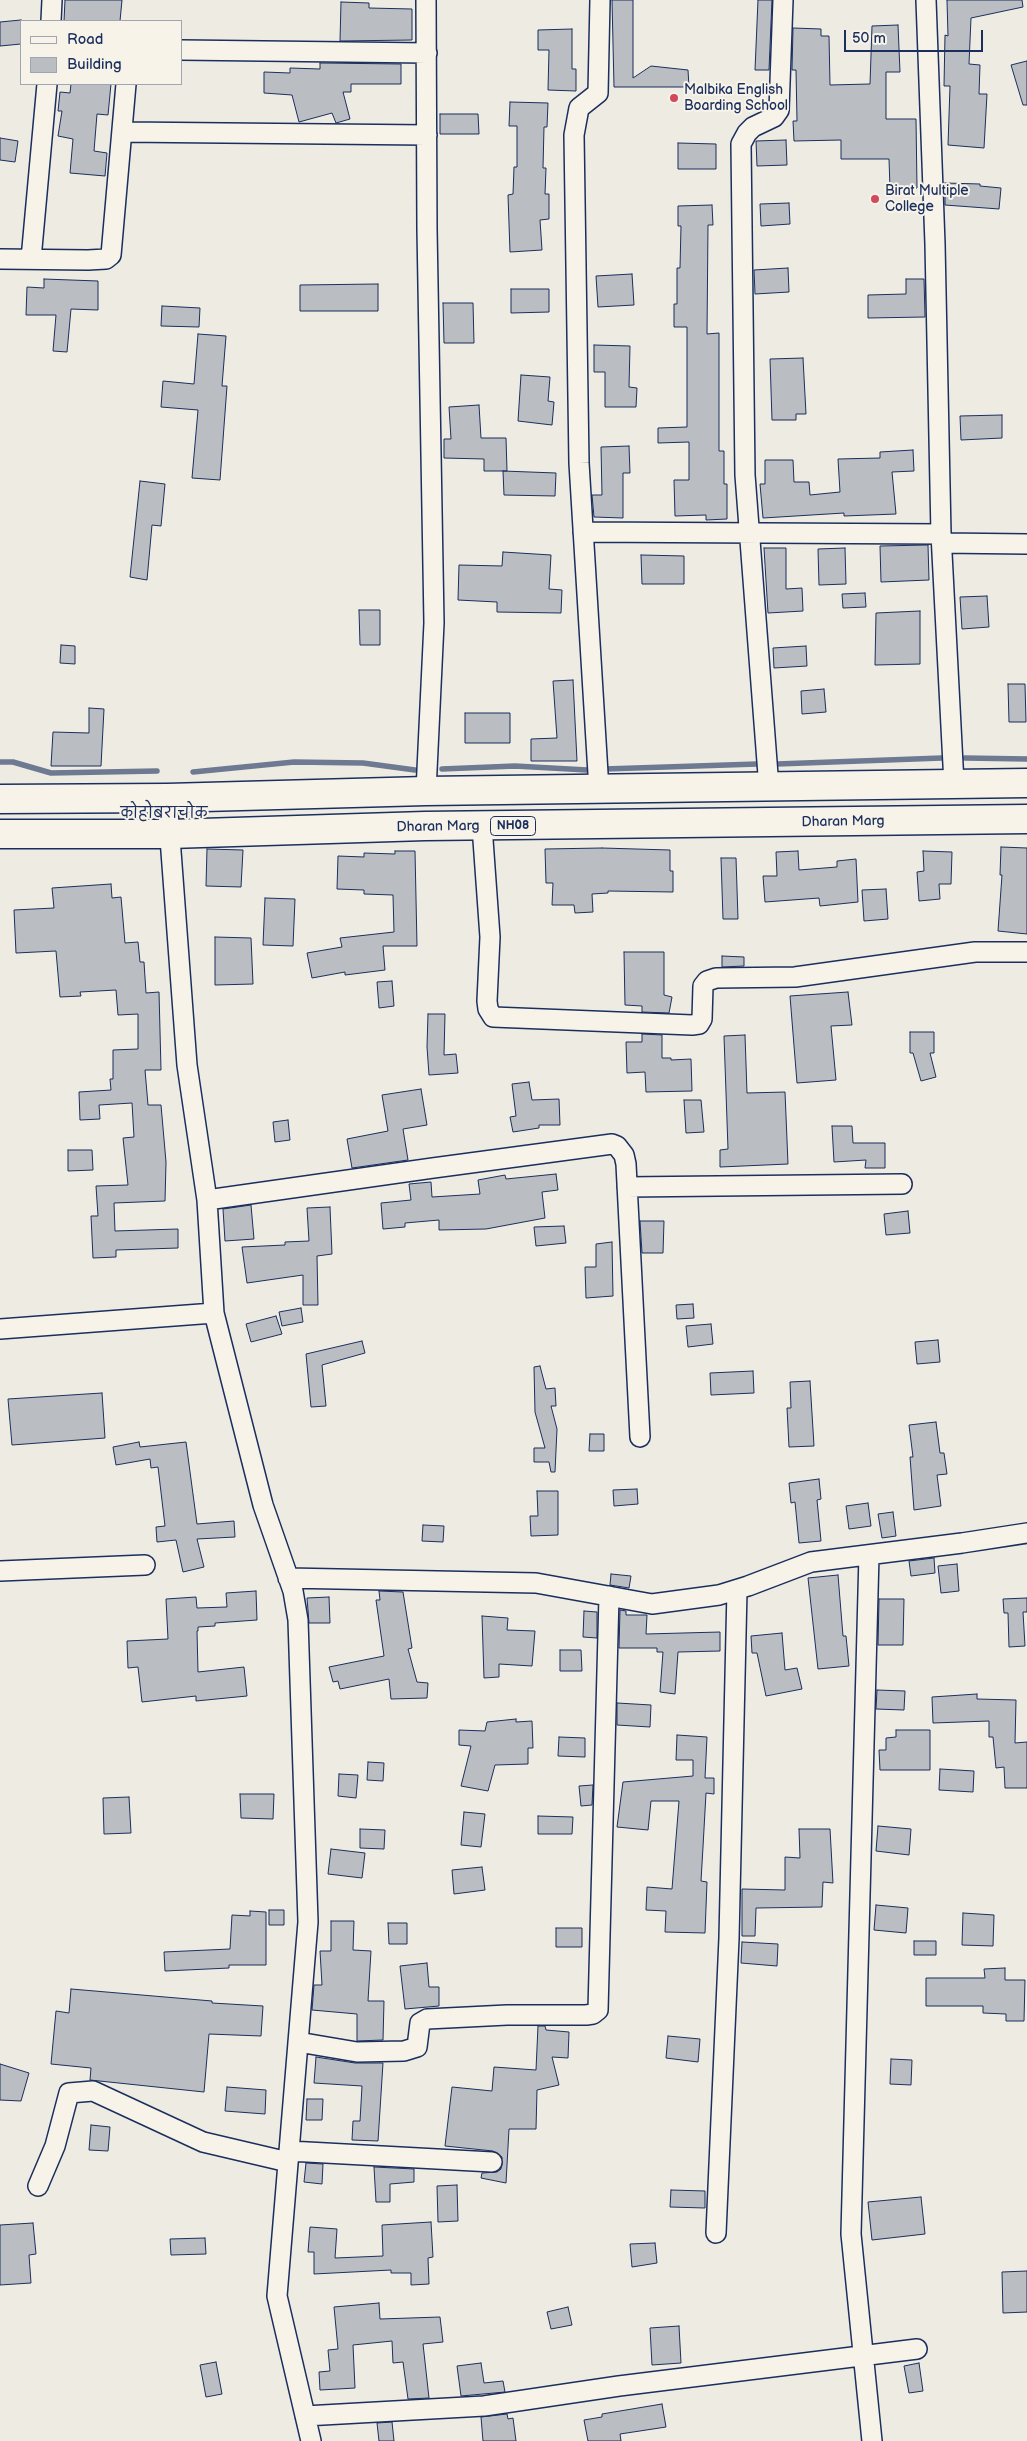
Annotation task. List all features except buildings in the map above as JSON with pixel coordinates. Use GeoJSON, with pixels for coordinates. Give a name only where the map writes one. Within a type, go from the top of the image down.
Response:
{"type":"FeatureCollection","features":[{"type":"Feature","properties":{"kind":"main road"},"geometry":{"type":"LineString","coordinates":[[0,799],[167,798],[426,791],[769,788],[1027,783]]}},
{"type":"Feature","properties":{"kind":"main road","name":"Dharan Marg"},"geometry":{"type":"LineString","coordinates":[[0,834],[170,834],[482,826],[1027,819]]}},
{"type":"Feature","properties":{"kind":"street"},"geometry":{"type":"LineString","coordinates":[[51,20],[52,0]]}},
{"type":"Feature","properties":{"kind":"street"},"geometry":{"type":"LineString","coordinates":[[426,0],[434,623],[426,791]]}},
{"type":"Feature","properties":{"kind":"street"},"geometry":{"type":"LineString","coordinates":[[599,790],[578,463],[574,135],[579,108],[598,93],[600,0]]}},
{"type":"Feature","properties":{"kind":"street"},"geometry":{"type":"LineString","coordinates":[[769,788],[745,475],[741,144],[753,126],[774,116],[779,110],[783,0]]}},
{"type":"Feature","properties":{"kind":"street"},"geometry":{"type":"LineString","coordinates":[[926,0],[935,234],[942,538],[954,784]]}},
{"type":"Feature","properties":{"kind":"street"},"geometry":{"type":"LineString","coordinates":[[182,50],[427,53]]}},
{"type":"Feature","properties":{"kind":"street"},"geometry":{"type":"LineString","coordinates":[[31,259],[47,85]]}},
{"type":"Feature","properties":{"kind":"street"},"geometry":{"type":"LineString","coordinates":[[0,258],[88,260],[106,259],[112,255],[126,85]]}},
{"type":"Feature","properties":{"kind":"street"},"geometry":{"type":"LineString","coordinates":[[122,132],[427,135]]}},
{"type":"Feature","properties":{"kind":"street"},"geometry":{"type":"LineString","coordinates":[[583,532],[749,532],[942,538],[1027,544]]}},
{"type":"Feature","properties":{"kind":"street"},"geometry":{"type":"LineString","coordinates":[[167,798],[187,1064],[207,1200],[214,1313],[263,1505],[293,1590],[298,1620],[308,1922],[277,2296],[311,2441]]}},
{"type":"Feature","properties":{"kind":"street"},"geometry":{"type":"LineString","coordinates":[[482,826],[490,937],[487,1001],[488,1009],[493,1017],[692,1025],[699,1024],[702,1019],[702,986],[707,981],[716,978],[795,977],[975,952],[1027,952]]}},
{"type":"Feature","properties":{"kind":"street"},"geometry":{"type":"LineString","coordinates":[[207,1200],[612,1144],[617,1146],[624,1155],[627,1187],[640,1437]]}},
{"type":"Feature","properties":{"kind":"street"},"geometry":{"type":"LineString","coordinates":[[627,1187],[902,1184]]}},
{"type":"Feature","properties":{"kind":"street"},"geometry":{"type":"LineString","coordinates":[[0,1329],[214,1313]]}},
{"type":"Feature","properties":{"kind":"street"},"geometry":{"type":"LineString","coordinates":[[288,1578],[536,1583],[652,1604],[719,1595],[810,1562],[1027,1533]]}},
{"type":"Feature","properties":{"kind":"street"},"geometry":{"type":"LineString","coordinates":[[868,1555],[851,2234],[872,2441]]}},
{"type":"Feature","properties":{"kind":"street"},"geometry":{"type":"LineString","coordinates":[[0,1571],[145,1565]]}},
{"type":"Feature","properties":{"kind":"street"},"geometry":{"type":"LineString","coordinates":[[716,2233],[729,1938],[737,1590]]}},
{"type":"Feature","properties":{"kind":"street"},"geometry":{"type":"LineString","coordinates":[[298,2042],[357,2052],[404,2051],[416,2047],[420,2023],[436,2017],[507,2014],[586,2015],[593,2014],[598,2010],[609,1596]]}},
{"type":"Feature","properties":{"kind":"street"},"geometry":{"type":"LineString","coordinates":[[38,2186],[55,2146],[69,2093],[93,2091],[203,2142],[288,2156],[492,2162]]}},
{"type":"Feature","properties":{"kind":"street"},"geometry":{"type":"LineString","coordinates":[[305,2416],[484,2406],[619,2386],[917,2349]]}},
{"type":"Feature","properties":{"kind":"waterway"},"geometry":{"type":"LineString","coordinates":[[777,764],[942,758]]}},
{"type":"Feature","properties":{"kind":"waterway"},"geometry":{"type":"LineString","coordinates":[[965,758],[1027,759]]}},
{"type":"Feature","properties":{"kind":"waterway"},"geometry":{"type":"LineString","coordinates":[[0,762],[13,762],[51,773],[157,771]]}},
{"type":"Feature","properties":{"kind":"waterway"},"geometry":{"type":"LineString","coordinates":[[193,772],[294,762],[363,763],[415,770]]}},
{"type":"Feature","properties":{"kind":"waterway"},"geometry":{"type":"LineString","coordinates":[[605,769],[757,764]]}},
{"type":"Feature","properties":{"kind":"waterway"},"geometry":{"type":"LineString","coordinates":[[442,769],[515,766],[587,770]]}},
{"type":"Feature","properties":{"kind":"place","name":"Malbika English Boarding School"},"geometry":{"type":"Point","coordinates":[674,98]}},
{"type":"Feature","properties":{"kind":"place","name":"Birat Multiple College"},"geometry":{"type":"Point","coordinates":[875,199]}},
{"type":"Feature","properties":{"kind":"district","name":"कोहोबराचोक"},"geometry":{"type":"Point","coordinates":[164,814]}}]}
